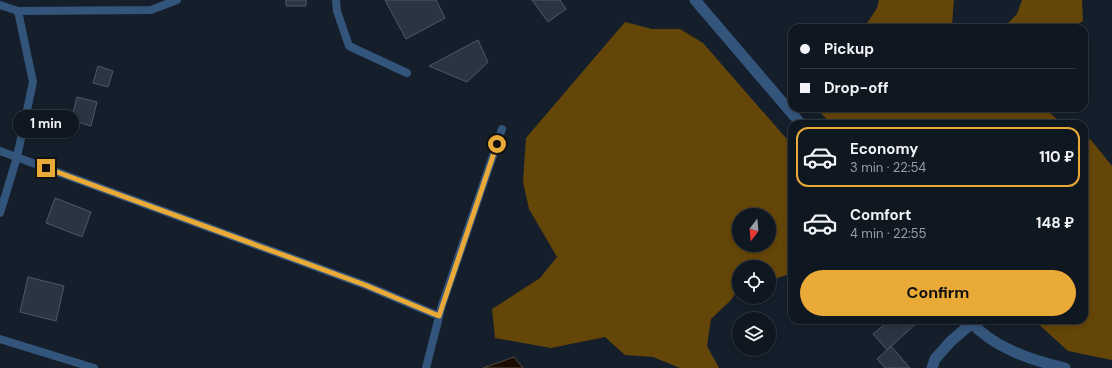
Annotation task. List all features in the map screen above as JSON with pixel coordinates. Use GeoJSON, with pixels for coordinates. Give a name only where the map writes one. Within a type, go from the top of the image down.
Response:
{"type":"FeatureCollection","features":[{"type":"Feature","properties":{"kind":"street"},"geometry":{"type":"LineString","coordinates":[[695,0],[788,109]]}},
{"type":"Feature","properties":{"kind":"street"},"geometry":{"type":"LineString","coordinates":[[791,112],[798,120]]}},
{"type":"Feature","properties":{"kind":"street"},"geometry":{"type":"LineString","coordinates":[[932,368],[935,359],[968,324]]}},
{"type":"Feature","properties":{"kind":"street"},"geometry":{"type":"LineString","coordinates":[[972,324],[990,340],[1024,356],[1065,368]]}},
{"type":"Feature","properties":{"kind":"lane"},"geometry":{"type":"LineString","coordinates":[[0,5],[18,11],[151,10],[177,0]]}},
{"type":"Feature","properties":{"kind":"lane"},"geometry":{"type":"LineString","coordinates":[[336,0],[337,11],[349,46],[407,73]]}},
{"type":"Feature","properties":{"kind":"lane"},"geometry":{"type":"LineString","coordinates":[[0,213],[17,157],[33,82],[18,11]]}},
{"type":"Feature","properties":{"kind":"lane"},"geometry":{"type":"LineString","coordinates":[[426,368],[439,316],[502,129]]}},
{"type":"Feature","properties":{"kind":"lane"},"geometry":{"type":"LineString","coordinates":[[0,151],[365,285],[439,316]]}},
{"type":"Feature","properties":{"kind":"lane"},"geometry":{"type":"LineString","coordinates":[[0,339],[94,368]]}},
{"type":"Feature","properties":{"kind":"shaded area"},"geometry":{"type":"Polygon","coordinates":[[[879,0],[954,0],[952,24],[867,24],[877,8],[879,0]]]}},
{"type":"Feature","properties":{"kind":"shaded area"},"geometry":{"type":"Polygon","coordinates":[[[1022,0],[1082,0],[1083,21],[1077,24],[1007,24],[1017,14],[1022,0]]]}},
{"type":"Feature","properties":{"kind":"shaded area"},"geometry":{"type":"Polygon","coordinates":[[[625,22],[652,29],[680,29],[703,43],[788,140],[788,274],[776,279],[776,260],[732,260],[732,298],[711,319],[707,346],[719,368],[680,368],[653,357],[625,355],[605,337],[551,348],[495,338],[492,309],[540,278],[557,257],[529,209],[523,182],[526,138],[625,22]]]}},
{"type":"Feature","properties":{"kind":"shaded area"},"geometry":{"type":"Polygon","coordinates":[[[820,112],[1049,112],[1058,120],[981,120],[827,120],[820,112]]]}},
{"type":"Feature","properties":{"kind":"shaded area"},"geometry":{"type":"Polygon","coordinates":[[[1088,138],[1112,166],[1112,360],[1068,351],[1038,324],[1088,324],[1088,138]]]}},
{"type":"Feature","properties":{"kind":"shaded area"},"geometry":{"type":"Polygon","coordinates":[[[514,357],[523,368],[483,368],[514,357]]]}},
{"type":"Feature","properties":{"kind":"building"},"geometry":{"type":"Polygon","coordinates":[[[286,0],[306,0],[306,6],[286,6],[286,0]]]}},
{"type":"Feature","properties":{"kind":"building"},"geometry":{"type":"Polygon","coordinates":[[[385,0],[436,0],[445,18],[406,39],[385,0]]]}},
{"type":"Feature","properties":{"kind":"building"},"geometry":{"type":"Polygon","coordinates":[[[532,0],[560,0],[566,9],[548,22],[532,0]]]}},
{"type":"Feature","properties":{"kind":"building"},"geometry":{"type":"Polygon","coordinates":[[[478,40],[488,62],[467,82],[429,66],[478,40]]]}},
{"type":"Feature","properties":{"kind":"building"},"geometry":{"type":"Polygon","coordinates":[[[98,66],[113,71],[108,87],[93,83],[98,66]]]}},
{"type":"Feature","properties":{"kind":"building"},"geometry":{"type":"Polygon","coordinates":[[[77,97],[97,102],[91,126],[71,120],[77,97]]]}},
{"type":"Feature","properties":{"kind":"building"},"geometry":{"type":"Polygon","coordinates":[[[55,198],[91,212],[82,237],[46,223],[55,198]]]}},
{"type":"Feature","properties":{"kind":"building"},"geometry":{"type":"Polygon","coordinates":[[[28,277],[64,286],[56,321],[20,312],[28,277]]]}},
{"type":"Feature","properties":{"kind":"building"},"geometry":{"type":"Polygon","coordinates":[[[885,324],[916,324],[887,350],[873,334],[885,324]]]}},
{"type":"Feature","properties":{"kind":"building"},"geometry":{"type":"Polygon","coordinates":[[[891,346],[910,368],[885,368],[877,359],[891,346]]]}},
{"type":"Feature","properties":{"kind":"route"},"geometry":{"type":"LineString","coordinates":[[46,168],[365,285],[439,316],[497,144]]}}]}
